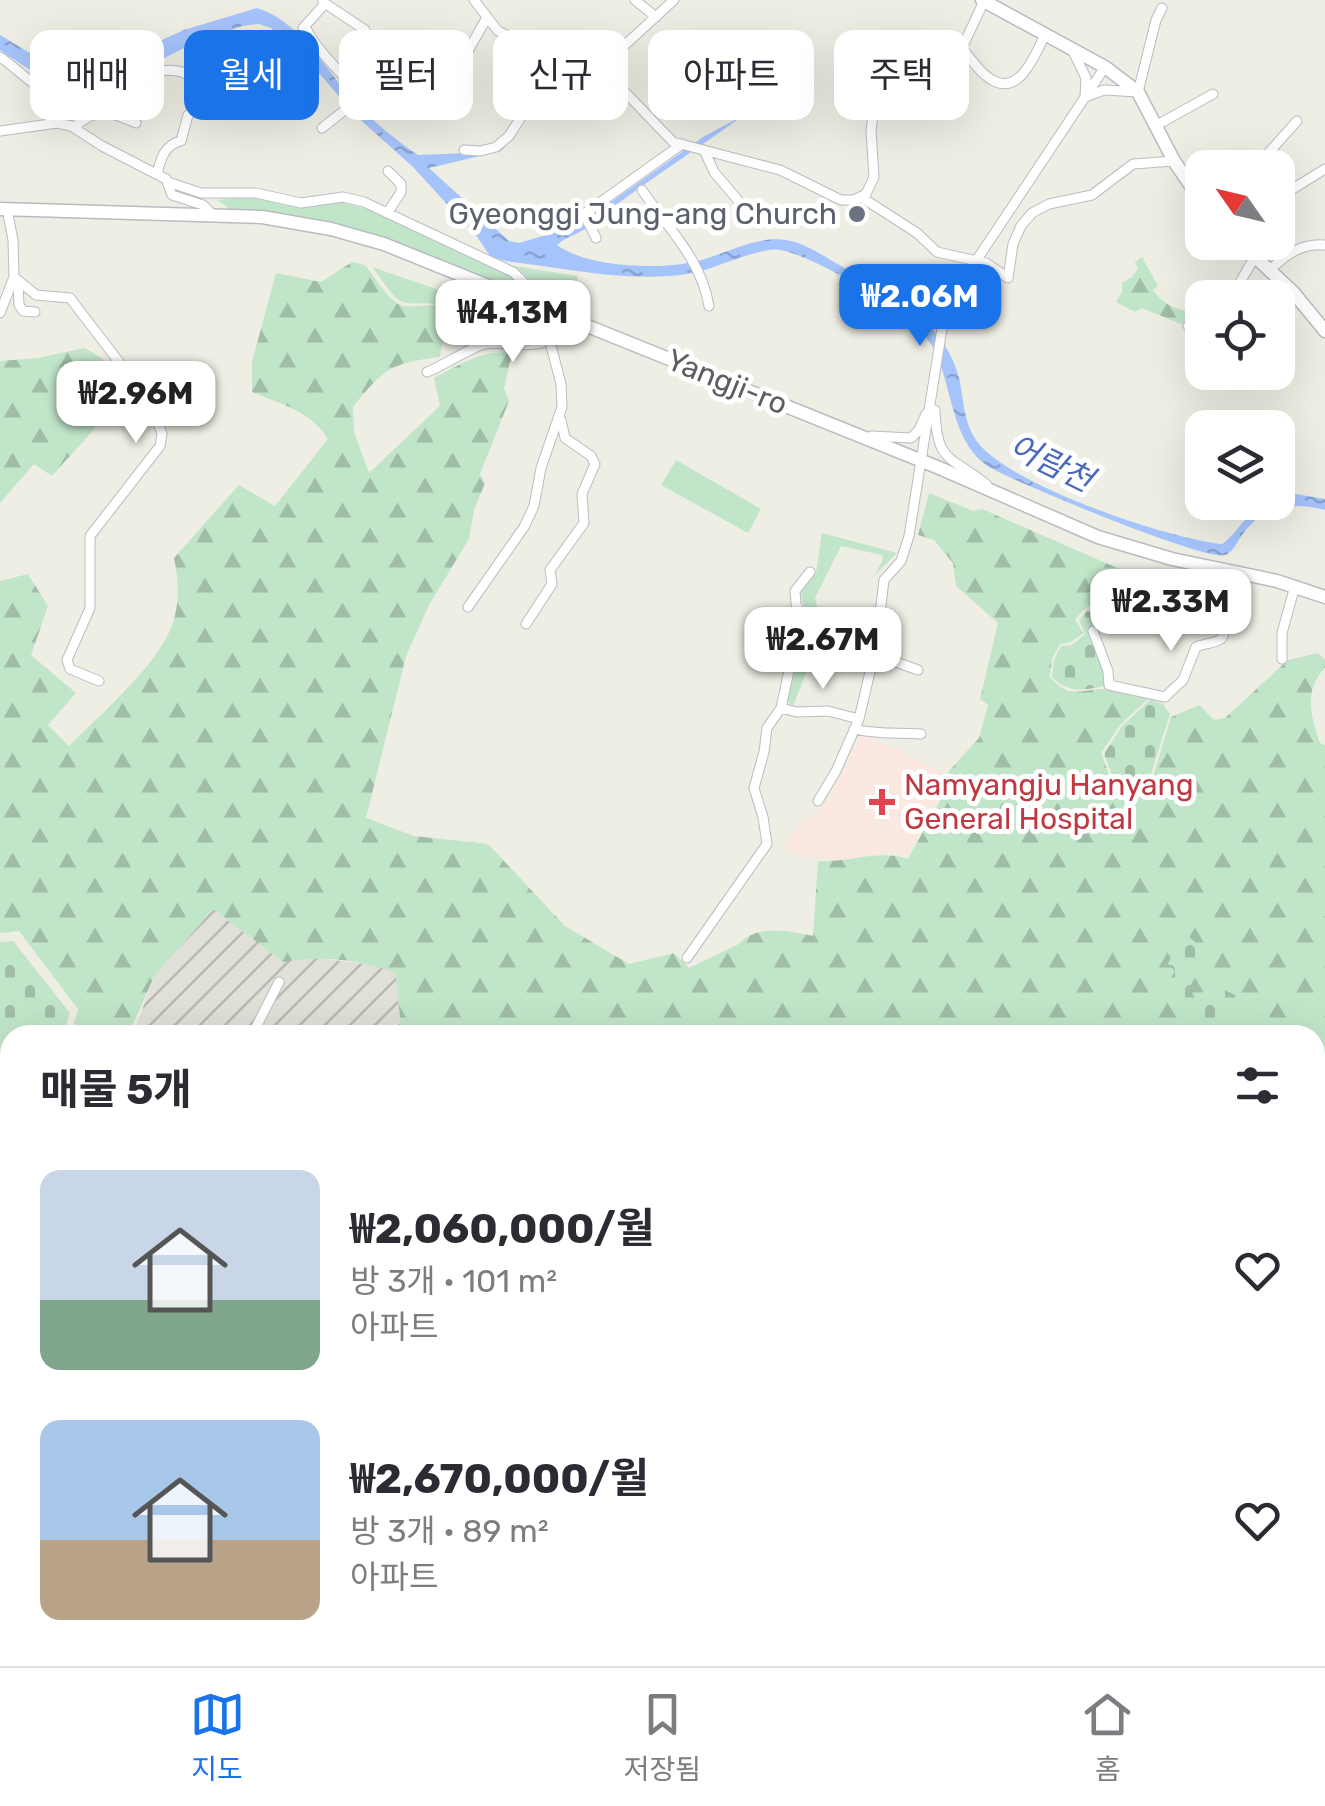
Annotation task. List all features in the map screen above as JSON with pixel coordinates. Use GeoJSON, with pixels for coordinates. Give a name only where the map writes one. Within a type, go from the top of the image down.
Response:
{"type":"FeatureCollection","features":[{"type":"Feature","properties":{"kind":"street"},"geometry":{"type":"LineString","coordinates":[[474,0],[498,30]]}},
{"type":"Feature","properties":{"kind":"street"},"geometry":{"type":"LineString","coordinates":[[636,0],[656,17]]}},
{"type":"Feature","properties":{"kind":"street"},"geometry":{"type":"LineString","coordinates":[[628,41],[674,0]]}},
{"type":"Feature","properties":{"kind":"street"},"geometry":{"type":"LineString","coordinates":[[969,31],[983,0],[1105,67],[1138,92],[1185,177]]}},
{"type":"Feature","properties":{"kind":"street"},"geometry":{"type":"LineString","coordinates":[[322,128],[344,110],[359,88],[344,79],[304,27],[324,1],[365,30]]}},
{"type":"Feature","properties":{"kind":"street"},"geometry":{"type":"LineString","coordinates":[[1138,92],[1162,8]]}},
{"type":"Feature","properties":{"kind":"street"},"geometry":{"type":"LineString","coordinates":[[473,42],[486,18]]}},
{"type":"Feature","properties":{"kind":"street"},"geometry":{"type":"LineString","coordinates":[[969,57],[991,80],[1008,83],[1020,79],[1045,35]]}},
{"type":"Feature","properties":{"kind":"street"},"geometry":{"type":"LineString","coordinates":[[1073,51],[1086,78],[1085,97]]}},
{"type":"Feature","properties":{"kind":"street"},"geometry":{"type":"LineString","coordinates":[[0,58],[30,80]]}},
{"type":"Feature","properties":{"kind":"street"},"geometry":{"type":"LineString","coordinates":[[818,800],[857,724],[874,654],[884,580],[901,561],[909,536],[944,316],[1105,67]]}},
{"type":"Feature","properties":{"kind":"street"},"geometry":{"type":"LineString","coordinates":[[1085,97],[1104,90],[1138,92]]}},
{"type":"Feature","properties":{"kind":"street"},"geometry":{"type":"LineString","coordinates":[[1157,125],[1212,94]]}},
{"type":"Feature","properties":{"kind":"street"},"geometry":{"type":"LineString","coordinates":[[628,97],[665,136],[780,170],[842,200],[861,197],[874,178],[872,120]]}},
{"type":"Feature","properties":{"kind":"street"},"geometry":{"type":"LineString","coordinates":[[74,128],[86,116],[110,111],[136,123]]}},
{"type":"Feature","properties":{"kind":"street"},"geometry":{"type":"LineString","coordinates":[[156,174],[166,150],[182,141],[187,120]]}},
{"type":"Feature","properties":{"kind":"street"},"geometry":{"type":"LineString","coordinates":[[464,150],[480,152],[496,147],[519,120]]}},
{"type":"Feature","properties":{"kind":"street"},"geometry":{"type":"LineString","coordinates":[[1271,150],[1297,121]]}},
{"type":"Feature","properties":{"kind":"street"},"geometry":{"type":"LineString","coordinates":[[0,131],[56,123],[74,128],[168,182],[201,194],[244,192],[301,203],[342,197],[388,212],[513,272],[556,314],[542,344],[476,346],[453,362],[426,372]]}},
{"type":"Feature","properties":{"kind":"street"},"geometry":{"type":"LineString","coordinates":[[584,214],[682,144]]}},
{"type":"Feature","properties":{"kind":"street"},"geometry":{"type":"LineString","coordinates":[[702,150],[714,172],[758,224]]}},
{"type":"Feature","properties":{"kind":"street"},"geometry":{"type":"LineString","coordinates":[[861,197],[918,233],[938,252],[986,263],[1008,278],[1013,244],[1032,214],[1050,204],[1092,195],[1134,164],[1174,160]]}},
{"type":"Feature","properties":{"kind":"street"},"geometry":{"type":"LineString","coordinates":[[1295,188],[1325,169]]}},
{"type":"Feature","properties":{"kind":"street"},"geometry":{"type":"LineString","coordinates":[[388,171],[401,184],[401,192],[388,212]]}},
{"type":"Feature","properties":{"kind":"street"},"geometry":{"type":"LineString","coordinates":[[168,182],[172,196],[203,205],[212,214]]}},
{"type":"Feature","properties":{"kind":"street"},"geometry":{"type":"LineString","coordinates":[[642,190],[693,257],[709,306]]}},
{"type":"Feature","properties":{"kind":"street"},"geometry":{"type":"LineString","coordinates":[[3,209],[13,240],[19,305],[23,311],[35,312]]}},
{"type":"Feature","properties":{"kind":"street","name":"Yangji-ro"},"geometry":{"type":"LineString","coordinates":[[3,209],[212,214],[292,222],[384,244],[1124,546],[1295,586],[1325,597]]}},
{"type":"Feature","properties":{"kind":"street"},"geometry":{"type":"LineString","coordinates":[[572,210],[584,214],[594,233]]}},
{"type":"Feature","properties":{"kind":"street"},"geometry":{"type":"LineString","coordinates":[[1268,271],[1286,254],[1325,245]]}},
{"type":"Feature","properties":{"kind":"street"},"geometry":{"type":"LineString","coordinates":[[1256,260],[1293,292],[1325,331]]}},
{"type":"Feature","properties":{"kind":"street"},"geometry":{"type":"LineString","coordinates":[[0,268],[36,295],[70,298],[119,362],[124,378],[148,398],[162,434],[160,446],[90,536],[90,608],[67,660],[70,669],[99,680]]}},
{"type":"Feature","properties":{"kind":"street"},"geometry":{"type":"LineString","coordinates":[[0,313],[15,277]]}},
{"type":"Feature","properties":{"kind":"street"},"geometry":{"type":"LineString","coordinates":[[526,624],[552,584],[550,570],[584,523],[582,494],[595,464],[591,456],[565,438],[560,428],[562,384],[548,334]]}},
{"type":"Feature","properties":{"kind":"street"},"geometry":{"type":"LineString","coordinates":[[860,436],[914,436],[934,388]]}},
{"type":"Feature","properties":{"kind":"street"},"geometry":{"type":"LineString","coordinates":[[934,388],[936,436],[941,452],[998,494]]}},
{"type":"Feature","properties":{"kind":"street"},"geometry":{"type":"LineString","coordinates":[[468,607],[534,506],[540,468],[562,408]]}},
{"type":"Feature","properties":{"kind":"street"},"geometry":{"type":"LineString","coordinates":[[1093,631],[1105,660],[1109,685],[1164,697],[1183,680],[1196,647],[1221,639],[1224,634],[1228,570]]}},
{"type":"Feature","properties":{"kind":"street"},"geometry":{"type":"LineString","coordinates":[[687,958],[767,844],[754,788],[767,728],[781,708],[803,629],[795,591],[810,572]]}},
{"type":"Feature","properties":{"kind":"street"},"geometry":{"type":"LineString","coordinates":[[1282,660],[1282,633],[1295,586]]}},
{"type":"Feature","properties":{"kind":"street"},"geometry":{"type":"LineString","coordinates":[[874,654],[918,670]]}},
{"type":"Feature","properties":{"kind":"street"},"geometry":{"type":"LineString","coordinates":[[781,708],[828,712],[884,736],[892,732],[921,734]]}},
{"type":"Feature","properties":{"kind":"street"},"geometry":{"type":"LineString","coordinates":[[257,1025],[279,982]]}},
{"type":"Feature","properties":{"kind":"shaded area","name":"Namyangju Hanyang General Hospital"},"geometry":{"type":"Polygon","coordinates":[[[861,735],[900,750],[950,777],[907,857],[893,852],[842,861],[801,856],[783,846],[799,824],[818,812],[829,798],[861,735]]]}},
{"type":"Feature","properties":{"kind":"shaded area"},"geometry":{"type":"Polygon","coordinates":[[[213,909],[283,962],[306,957],[375,965],[396,973],[401,1025],[137,1025],[155,975],[213,909]]]}},
{"type":"Feature","properties":{"kind":"green space"},"geometry":{"type":"Polygon","coordinates":[[[253,196],[287,206],[342,202],[370,210],[515,278],[535,297],[468,272],[253,211],[230,209],[217,200],[253,196]]]}},
{"type":"Feature","properties":{"kind":"green space"},"geometry":{"type":"Polygon","coordinates":[[[1142,257],[1158,286],[1153,290],[1163,301],[1185,311],[1185,323],[1142,308],[1135,312],[1116,302],[1122,283],[1138,269],[1135,262],[1142,257]]]}},
{"type":"Feature","properties":{"kind":"green space"},"geometry":{"type":"Polygon","coordinates":[[[352,262],[365,265],[399,304],[446,310],[440,357],[389,370],[353,407],[354,432],[369,473],[440,406],[434,378],[481,356],[512,353],[504,388],[509,401],[480,474],[485,483],[474,510],[469,539],[429,605],[406,656],[366,818],[414,836],[488,844],[565,926],[629,964],[674,953],[689,968],[764,931],[813,936],[818,861],[886,855],[908,859],[953,777],[948,772],[979,738],[988,705],[980,699],[998,623],[956,586],[953,563],[934,540],[918,535],[929,493],[973,511],[982,509],[1131,574],[1128,600],[1114,616],[1097,624],[1101,612],[1088,606],[1075,619],[1083,633],[1060,644],[1052,659],[1050,677],[1068,691],[1107,689],[1149,698],[1120,725],[1101,753],[1110,777],[1128,789],[1152,780],[1171,717],[1199,705],[1214,720],[1225,718],[1288,660],[1318,653],[1325,659],[1311,704],[1320,743],[1325,745],[1325,1025],[401,1025],[396,973],[340,960],[283,962],[213,909],[155,975],[132,1025],[74,1025],[78,1009],[19,931],[0,933],[0,581],[28,574],[48,606],[31,655],[76,693],[48,725],[69,746],[126,690],[164,643],[177,602],[174,558],[239,485],[275,506],[328,439],[304,415],[252,392],[252,362],[276,273],[321,282],[352,262]]]}},
{"type":"Feature","properties":{"kind":"green space"},"geometry":{"type":"Polygon","coordinates":[[[514,266],[578,276],[571,304],[548,295],[514,266]]]}},
{"type":"Feature","properties":{"kind":"green space"},"geometry":{"type":"Polygon","coordinates":[[[372,267],[497,310],[492,316],[470,312],[451,319],[448,308],[442,305],[399,300],[372,267]]]}},
{"type":"Feature","properties":{"kind":"green space"},"geometry":{"type":"Polygon","coordinates":[[[84,348],[105,361],[114,377],[114,393],[107,411],[52,476],[34,464],[0,503],[0,361],[84,348]]]}},
{"type":"Feature","properties":{"kind":"green space"},"geometry":{"type":"Polygon","coordinates":[[[676,460],[761,509],[748,533],[661,485],[676,460]]]}},
{"type":"Feature","properties":{"kind":"green space"},"geometry":{"type":"Polygon","coordinates":[[[822,533],[897,553],[874,576],[882,555],[841,546],[815,598],[827,620],[793,706],[786,700],[808,628],[801,592],[816,573],[822,533]]]}},
{"type":"Feature","properties":{"kind":"green space"},"geometry":{"type":"Polygon","coordinates":[[[1087,611],[1098,614],[1089,630],[1104,673],[1104,686],[1076,689],[1052,677],[1054,660],[1061,646],[1072,645],[1085,634],[1079,620],[1087,611]]]}},
{"type":"Feature","properties":{"kind":"green space"},"geometry":{"type":"Polygon","coordinates":[[[1151,699],[1163,704],[1170,714],[1150,777],[1129,787],[1112,776],[1104,754],[1122,726],[1151,699]]]}},
{"type":"Feature","properties":{"kind":"green space"},"geometry":{"type":"Polygon","coordinates":[[[1181,935],[1187,935],[1207,953],[1204,969],[1191,981],[1195,998],[1213,984],[1237,996],[1244,1006],[1239,1025],[1187,1025],[1192,1008],[1186,1000],[1174,998],[1166,987],[1175,971],[1168,964],[1181,935]]]}},
{"type":"Feature","properties":{"kind":"green space"},"geometry":{"type":"Polygon","coordinates":[[[13,941],[70,1013],[66,1025],[0,1025],[0,942],[13,941]]]}},
{"type":"Feature","properties":{"kind":"water"},"geometry":{"type":"Polygon","coordinates":[[[257,8],[294,30],[273,30],[259,24],[231,30],[184,30],[257,8]]]}},
{"type":"Feature","properties":{"kind":"water"},"geometry":{"type":"Polygon","coordinates":[[[184,30],[184,48],[164,58],[164,39],[184,30]]]}},
{"type":"Feature","properties":{"kind":"water"},"geometry":{"type":"Polygon","coordinates":[[[0,35],[30,53],[30,70],[0,50],[0,35]]]}},
{"type":"Feature","properties":{"kind":"water"},"geometry":{"type":"Polygon","coordinates":[[[319,58],[339,83],[339,96],[319,73],[319,58]]]}},
{"type":"Feature","properties":{"kind":"water"},"geometry":{"type":"Polygon","coordinates":[[[361,120],[374,120],[418,155],[492,152],[523,120],[501,151],[429,168],[509,241],[519,243],[577,226],[703,137],[737,120],[557,245],[570,253],[606,263],[665,266],[698,261],[764,240],[800,244],[876,285],[925,322],[938,336],[957,371],[974,437],[990,455],[1016,472],[1088,506],[1197,540],[1222,544],[1246,520],[1256,520],[1227,554],[1210,554],[1110,519],[991,468],[967,444],[940,362],[923,334],[864,289],[797,255],[772,250],[693,273],[656,277],[618,276],[509,261],[490,256],[413,167],[361,120]]]}},
{"type":"Feature","properties":{"kind":"water"},"geometry":{"type":"Polygon","coordinates":[[[1295,494],[1325,499],[1325,510],[1295,506],[1295,494]]]}},
{"type":"Feature","properties":{"kind":"place","name":"Gyeonggi Jung-ang Church"},"geometry":{"type":"Point","coordinates":[857,214]}},
{"type":"Feature","properties":{"kind":"place","name":"Namyangju Hanyang General Hospital"},"geometry":{"type":"Point","coordinates":[882,802]}},
{"type":"Feature","properties":{"kind":"water label","name":"어람천"},"geometry":{"type":"Point","coordinates":[1051,463]}}]}
